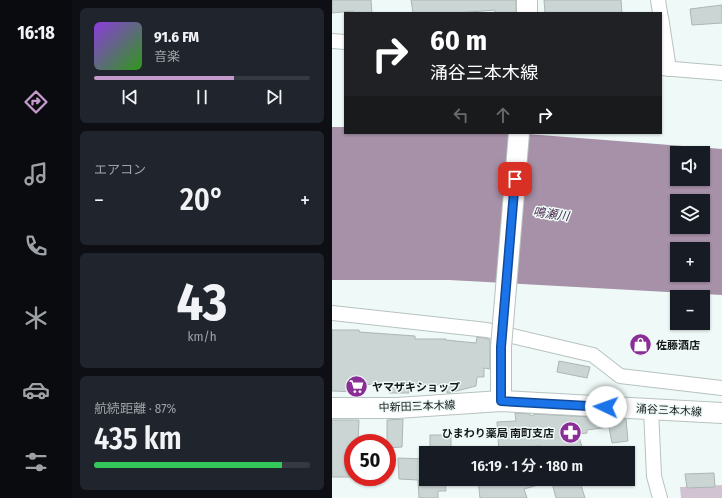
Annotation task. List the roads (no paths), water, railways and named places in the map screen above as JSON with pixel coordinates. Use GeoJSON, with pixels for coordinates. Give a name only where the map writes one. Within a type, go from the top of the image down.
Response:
{"type":"FeatureCollection","features":[{"type":"Feature","properties":{"kind":"main road"},"geometry":{"type":"LineString","coordinates":[[527,0],[527,12]]}},
{"type":"Feature","properties":{"kind":"main road"},"geometry":{"type":"LineString","coordinates":[[501,401],[501,347],[519,134]]}},
{"type":"Feature","properties":{"kind":"main road","name":"中新田三本木線"},"geometry":{"type":"LineString","coordinates":[[332,408],[397,408],[501,401]]}},
{"type":"Feature","properties":{"kind":"main road","name":"涌谷三本木線"},"geometry":{"type":"LineString","coordinates":[[501,401],[722,413]]}},
{"type":"Feature","properties":{"kind":"street"},"geometry":{"type":"LineString","coordinates":[[658,0],[660,12]]}},
{"type":"Feature","properties":{"kind":"street"},"geometry":{"type":"LineString","coordinates":[[662,30],[665,68],[722,73]]}},
{"type":"Feature","properties":{"kind":"street"},"geometry":{"type":"LineString","coordinates":[[332,41],[344,42]]}},
{"type":"Feature","properties":{"kind":"street"},"geometry":{"type":"LineString","coordinates":[[707,72],[722,65]]}},
{"type":"Feature","properties":{"kind":"street"},"geometry":{"type":"LineString","coordinates":[[332,313],[487,330],[593,354],[620,376],[722,388]]}},
{"type":"Feature","properties":{"kind":"street"},"geometry":{"type":"LineString","coordinates":[[651,409],[654,476],[660,498]]}},
{"type":"Feature","properties":{"kind":"water","name":"鳴瀬川"},"geometry":{"type":"Polygon","coordinates":[[[332,127],[344,127],[344,134],[527,134],[683,146],[670,146],[670,186],[710,186],[710,148],[722,149],[722,295],[710,294],[710,290],[670,290],[670,292],[449,280],[332,280],[332,127]]]}},
{"type":"Feature","properties":{"kind":"place","name":"佐藤酒店"},"geometry":{"type":"Point","coordinates":[641,345]}},
{"type":"Feature","properties":{"kind":"place","name":"ヤマザキショップ"},"geometry":{"type":"Point","coordinates":[357,387]}},
{"type":"Feature","properties":{"kind":"place","name":"ひまわり薬局 南町支店"},"geometry":{"type":"Point","coordinates":[570,433]}}]}
